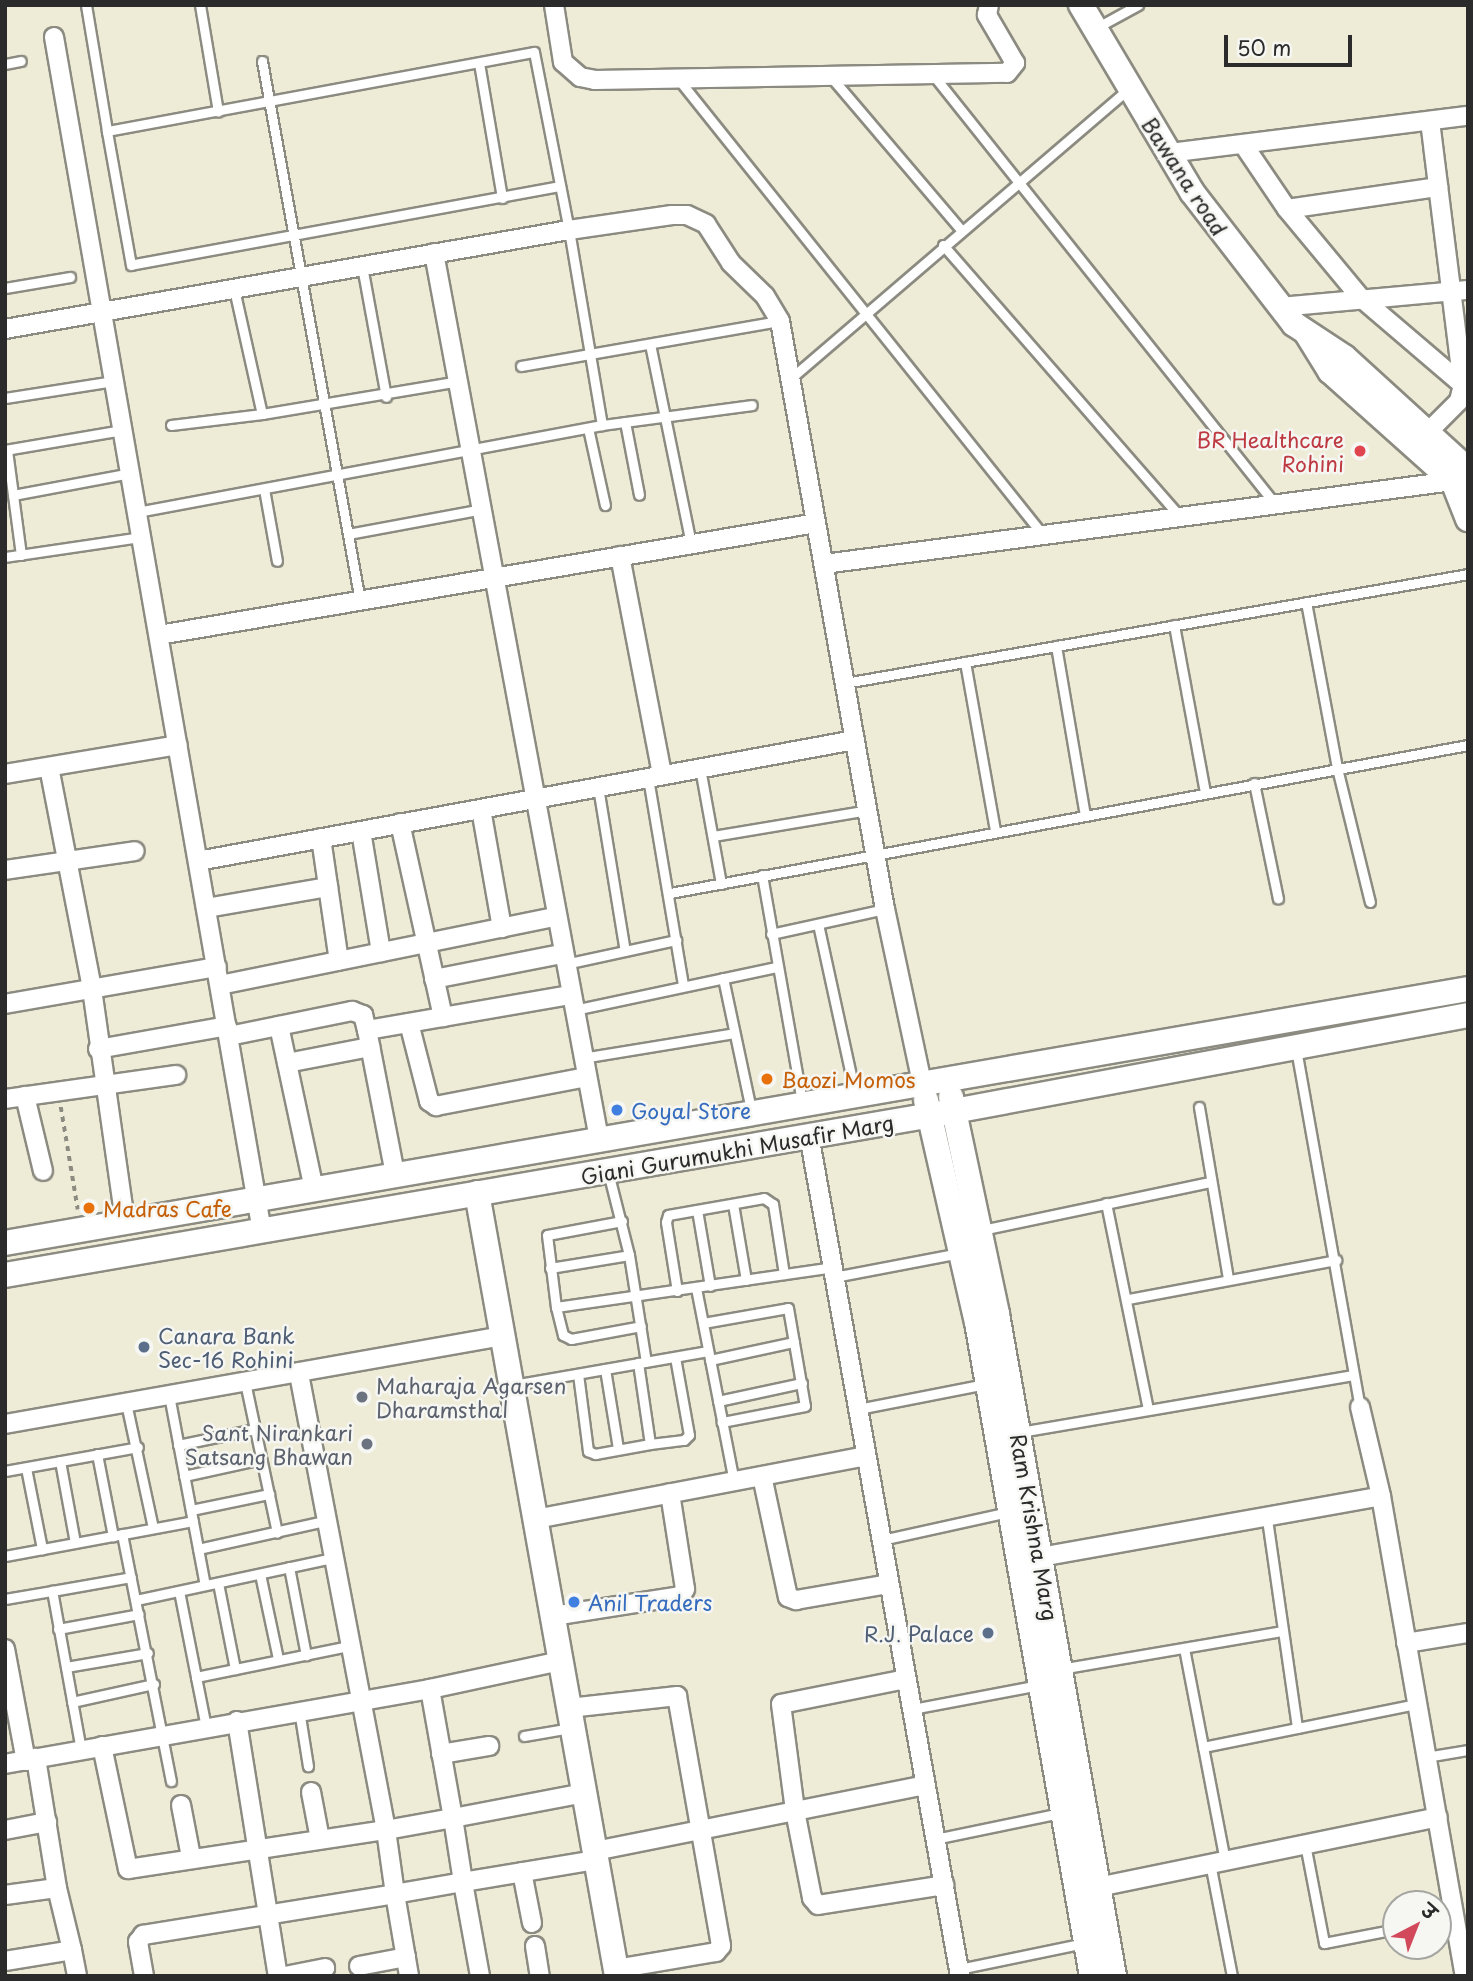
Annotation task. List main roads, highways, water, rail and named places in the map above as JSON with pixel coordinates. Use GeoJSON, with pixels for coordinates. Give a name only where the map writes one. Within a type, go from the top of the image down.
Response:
{"type":"FeatureCollection","features":[{"type":"Feature","properties":{"kind":"place","name":"BR Healthcare Rohini"},"geometry":{"type":"Point","coordinates":[1360,451]}},
{"type":"Feature","properties":{"kind":"place","name":"Baozi Momos"},"geometry":{"type":"Point","coordinates":[767,1079]}},
{"type":"Feature","properties":{"kind":"place","name":"Goyal Store"},"geometry":{"type":"Point","coordinates":[617,1110]}},
{"type":"Feature","properties":{"kind":"place","name":"Madras Cafe"},"geometry":{"type":"Point","coordinates":[89,1208]}},
{"type":"Feature","properties":{"kind":"place","name":"Canara Bank Sec-16 Rohini"},"geometry":{"type":"Point","coordinates":[144,1347]}},
{"type":"Feature","properties":{"kind":"place","name":"Maharaja Agarsen Dharamsthal"},"geometry":{"type":"Point","coordinates":[362,1397]}},
{"type":"Feature","properties":{"kind":"place","name":"Sant Nirankari Satsang Bhawan"},"geometry":{"type":"Point","coordinates":[367,1444]}},
{"type":"Feature","properties":{"kind":"place","name":"Anil Traders"},"geometry":{"type":"Point","coordinates":[574,1602]}},
{"type":"Feature","properties":{"kind":"place","name":"R.J. Palace"},"geometry":{"type":"Point","coordinates":[988,1633]}}]}
